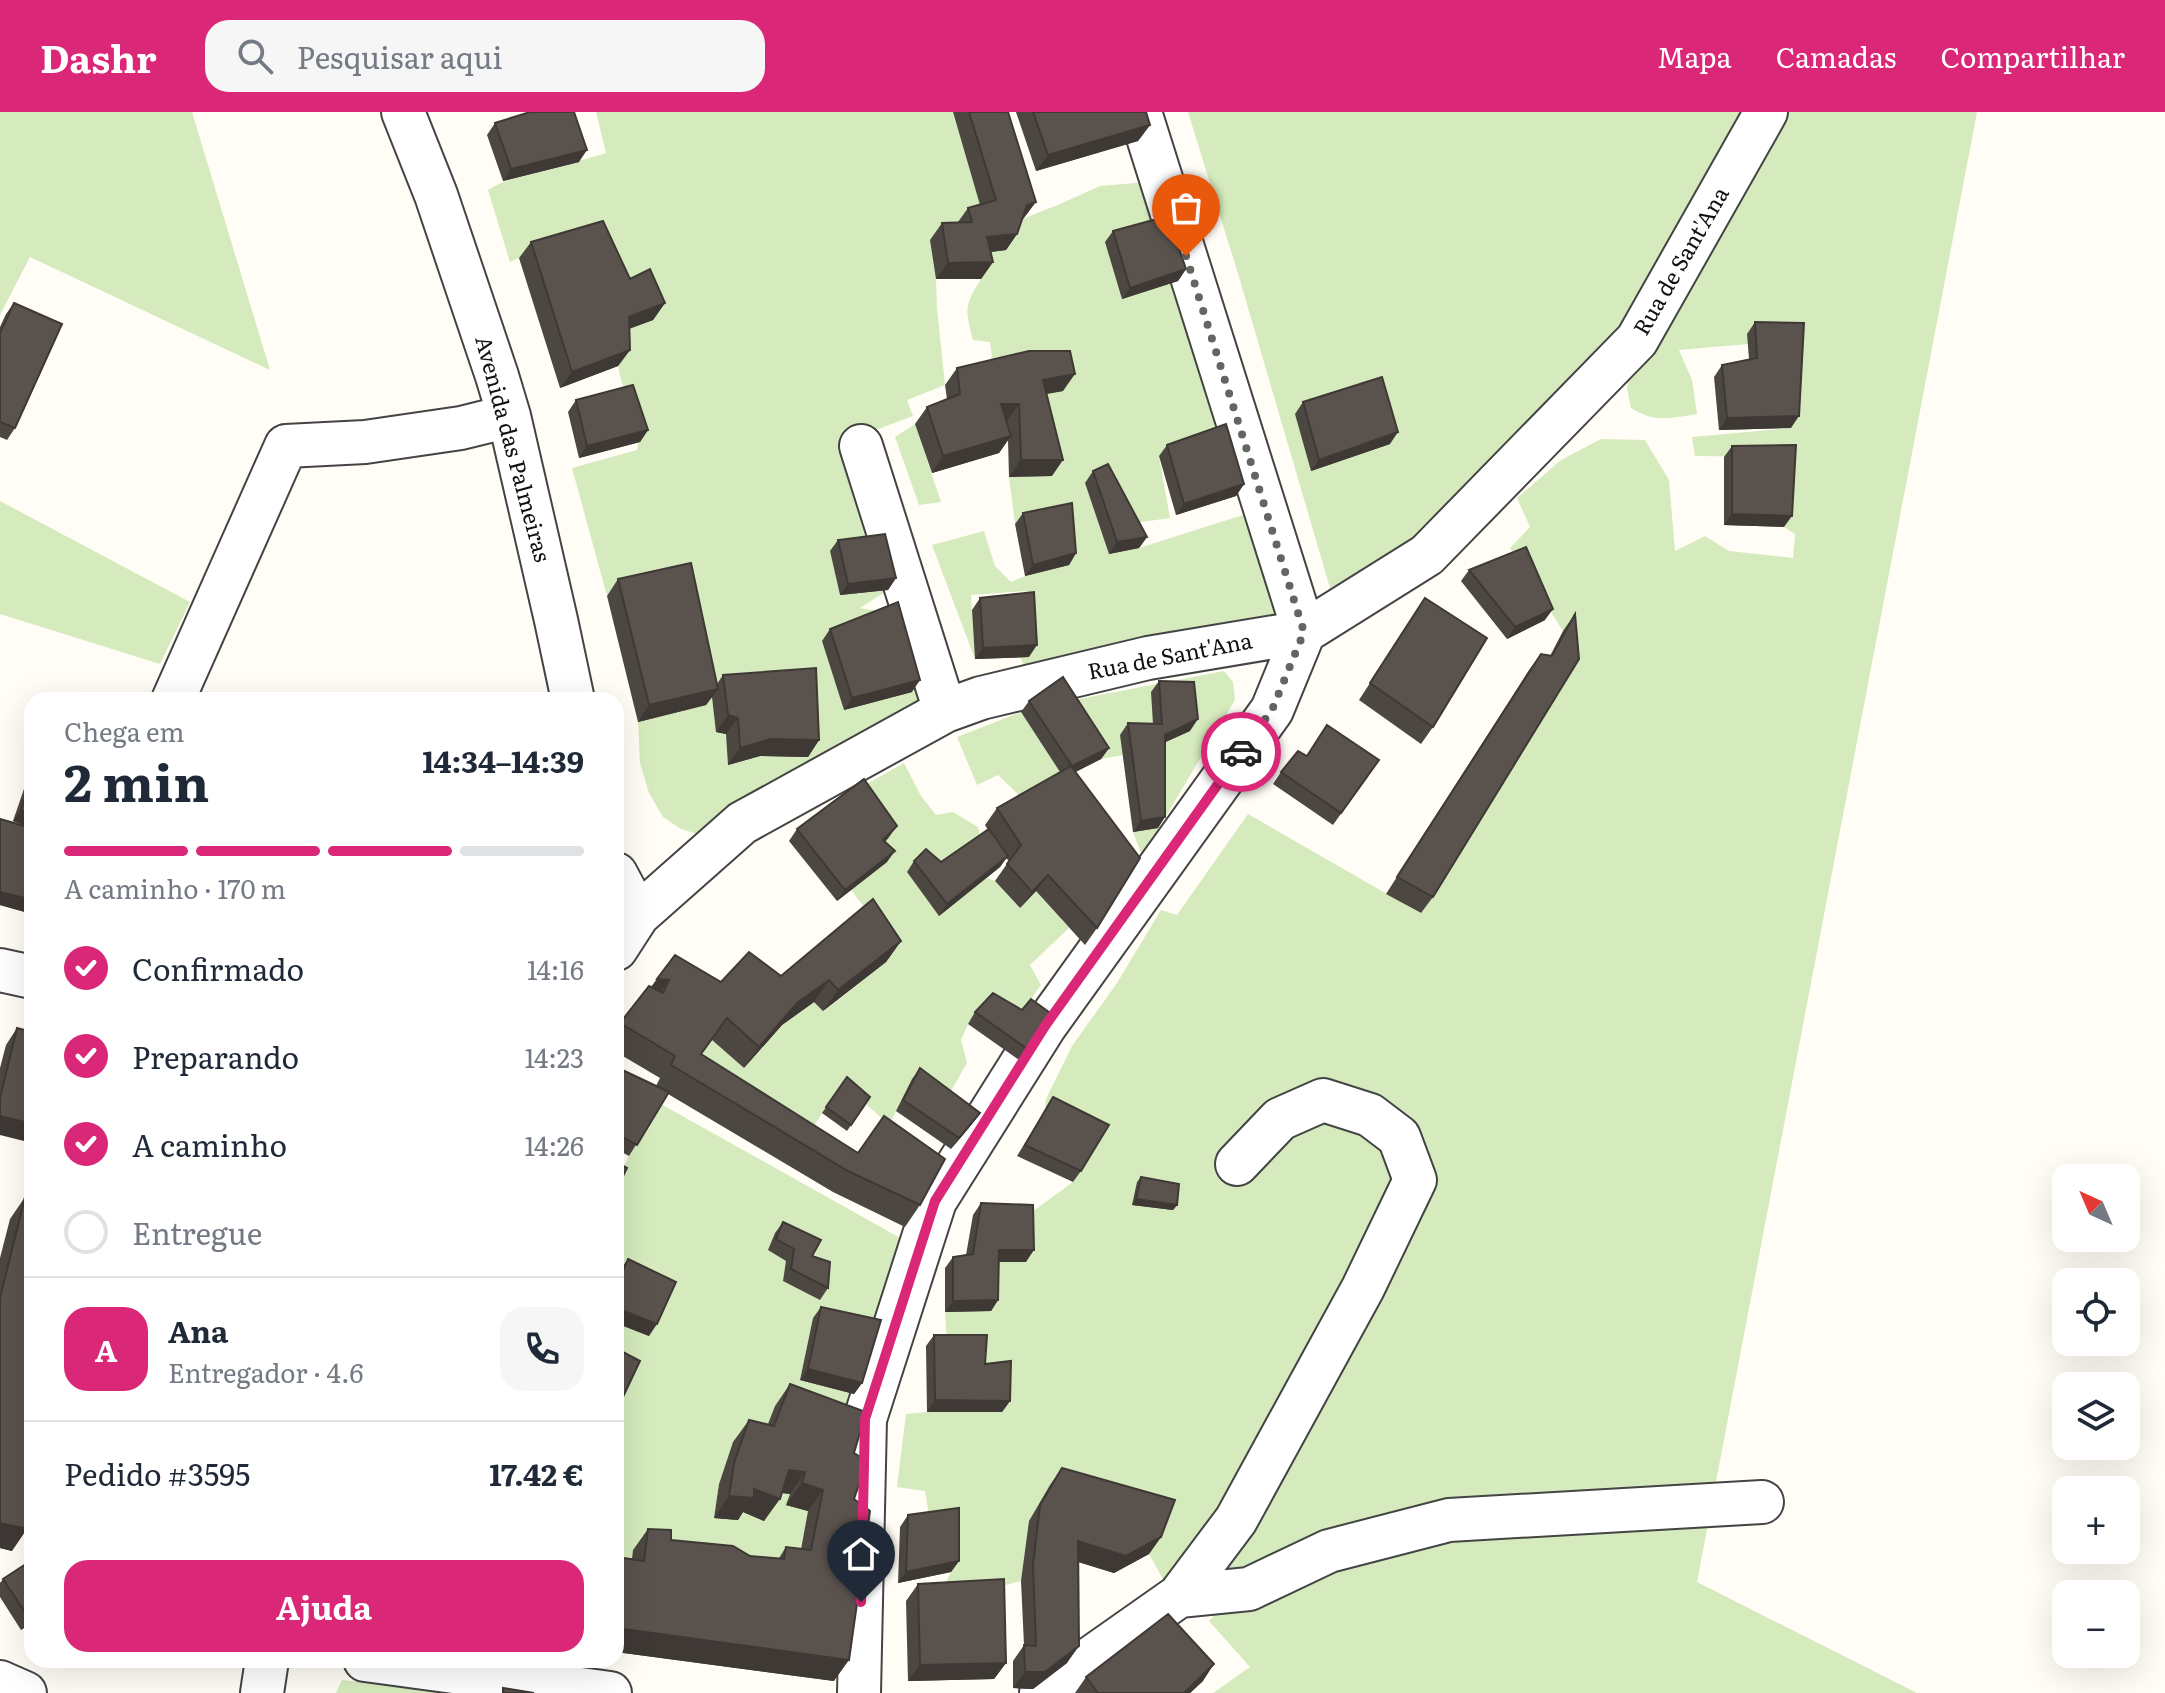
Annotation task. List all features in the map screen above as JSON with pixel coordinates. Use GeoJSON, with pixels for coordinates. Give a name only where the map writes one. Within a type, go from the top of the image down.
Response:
{"type":"FeatureCollection","features":[{"type":"Feature","properties":{"kind":"street","name":"Avenida das Palmeiras"},"geometry":{"type":"LineString","coordinates":[[403,112],[436,195],[509,416],[571,692]]}},
{"type":"Feature","properties":{"kind":"street"},"geometry":{"type":"LineString","coordinates":[[859,1693],[865,1419],[935,1201],[1045,1026],[1272,710],[1304,632],[1140,112]]}},
{"type":"Feature","properties":{"kind":"street","name":"Rua de Sant'Ana"},"geometry":{"type":"LineString","coordinates":[[627,932],[742,823],[945,711],[981,698],[1148,658],[1304,632],[1427,555],[1637,340],[1766,112]]}},
{"type":"Feature","properties":{"kind":"street"},"geometry":{"type":"LineString","coordinates":[[177,692],[286,446],[365,442],[461,428],[509,416]]}},
{"type":"Feature","properties":{"kind":"street"},"geometry":{"type":"LineString","coordinates":[[861,446],[945,711]]}},
{"type":"Feature","properties":{"kind":"street"},"geometry":{"type":"LineString","coordinates":[[0,970],[24,975]]}},
{"type":"Feature","properties":{"kind":"street"},"geometry":{"type":"LineString","coordinates":[[1041,1693],[1179,1596],[1236,1520],[1363,1288],[1415,1180],[1399,1137],[1370,1115],[1323,1100],[1280,1119],[1237,1164]]}},
{"type":"Feature","properties":{"kind":"street"},"geometry":{"type":"LineString","coordinates":[[1179,1596],[1249,1589],[1329,1551],[1449,1520],[1762,1502]]}},
{"type":"Feature","properties":{"kind":"street"},"geometry":{"type":"LineString","coordinates":[[262,1693],[266,1668]]}},
{"type":"Feature","properties":{"kind":"street"},"geometry":{"type":"LineString","coordinates":[[424,1668],[610,1693]]}},
{"type":"Feature","properties":{"kind":"street"},"geometry":{"type":"LineString","coordinates":[[0,1682],[25,1693]]}},
{"type":"Feature","properties":{"kind":"green space"},"geometry":{"type":"Polygon","coordinates":[[[0,112],[192,112],[270,370],[30,257],[0,315],[0,112]]]}},
{"type":"Feature","properties":{"kind":"green space"},"geometry":{"type":"Polygon","coordinates":[[[596,112],[953,112],[984,217],[936,279],[945,385],[907,400],[913,416],[844,442],[877,545],[830,551],[840,595],[888,590],[860,608],[890,613],[929,687],[916,707],[704,836],[681,829],[663,817],[649,793],[640,763],[638,722],[679,580],[607,596],[572,468],[637,450],[635,424],[619,371],[617,333],[653,319],[519,258],[510,262],[488,190],[529,173],[606,153],[596,112]]]}},
{"type":"Feature","properties":{"kind":"green space"},"geometry":{"type":"Polygon","coordinates":[[[1188,112],[1750,112],[1656,289],[1421,543],[1330,588],[1188,112]]]}},
{"type":"Feature","properties":{"kind":"green space"},"geometry":{"type":"Polygon","coordinates":[[[1781,112],[1977,112],[1714,1492],[1323,1552],[1168,1588],[1149,1554],[1163,1516],[1021,1581],[998,1587],[943,1588],[951,1572],[930,1522],[925,1491],[897,1487],[906,1414],[1002,1412],[947,1346],[945,1312],[990,1311],[991,1262],[1025,1217],[1073,1182],[1101,1137],[1045,1108],[1046,1099],[1072,1046],[1117,983],[1161,910],[1177,915],[1248,814],[1420,913],[1568,675],[1563,631],[1510,548],[1530,527],[1517,498],[1561,460],[1601,439],[1645,440],[1669,480],[1675,551],[1705,536],[1729,551],[1793,558],[1795,534],[1784,527],[1788,457],[1695,456],[1692,437],[1791,428],[1747,334],[1748,344],[1679,350],[1692,380],[1697,414],[1663,418],[1647,416],[1631,408],[1627,388],[1631,368],[1781,112]]]}},
{"type":"Feature","properties":{"kind":"green space"},"geometry":{"type":"Polygon","coordinates":[[[1147,182],[1161,227],[1122,298],[1178,281],[1282,606],[1270,616],[1026,670],[1020,657],[1026,591],[971,595],[975,659],[932,545],[984,531],[995,566],[1011,582],[1068,565],[1064,515],[1015,524],[1009,477],[1051,476],[986,375],[992,356],[990,342],[973,340],[968,308],[981,279],[976,254],[1015,222],[1100,186],[1147,182]],[[1218,436],[1159,456],[1170,518],[1127,524],[1109,554],[1139,548],[1246,514],[1218,436]]]}},
{"type":"Feature","properties":{"kind":"green space"},"geometry":{"type":"Polygon","coordinates":[[[915,424],[941,502],[919,505],[895,437],[915,424]]]}},
{"type":"Feature","properties":{"kind":"green space"},"geometry":{"type":"Polygon","coordinates":[[[0,501],[190,602],[160,664],[0,614],[0,501]]]}},
{"type":"Feature","properties":{"kind":"green space"},"geometry":{"type":"Polygon","coordinates":[[[1224,671],[1233,682],[1235,700],[1142,856],[1133,832],[1157,828],[1154,735],[1121,735],[1123,755],[1101,759],[1064,702],[1224,671]]]}},
{"type":"Feature","properties":{"kind":"green space"},"geometry":{"type":"Polygon","coordinates":[[[1021,712],[1064,778],[1026,802],[998,775],[977,785],[957,737],[1021,712]]]}},
{"type":"Feature","properties":{"kind":"green space"},"geometry":{"type":"Polygon","coordinates":[[[904,763],[921,796],[936,815],[953,812],[978,827],[981,841],[939,915],[987,878],[995,881],[1020,908],[1036,891],[1069,928],[1030,965],[1041,985],[1023,1010],[968,1024],[961,1040],[967,1063],[944,1103],[912,1080],[889,1125],[843,1083],[801,1149],[686,1075],[712,1040],[744,1068],[782,1025],[814,1002],[824,1011],[886,962],[889,939],[851,890],[856,790],[904,763]]]}},
{"type":"Feature","properties":{"kind":"green space"},"geometry":{"type":"Polygon","coordinates":[[[661,1104],[911,1244],[873,1331],[813,1318],[800,1380],[854,1394],[850,1434],[759,1447],[733,1442],[719,1484],[714,1518],[739,1511],[774,1492],[790,1494],[808,1511],[796,1571],[634,1550],[629,1583],[624,1582],[624,1166],[661,1104]]]}},
{"type":"Feature","properties":{"kind":"green space"},"geometry":{"type":"Polygon","coordinates":[[[1711,1508],[1697,1582],[1917,1693],[1213,1693],[1250,1667],[1209,1621],[1234,1593],[1436,1531],[1711,1508]]]}},
{"type":"Feature","properties":{"kind":"green space"},"geometry":{"type":"Polygon","coordinates":[[[342,1680],[455,1693],[336,1693],[342,1680]]]}},
{"type":"Feature","properties":{"kind":"building"},"geometry":{"type":"Polygon","coordinates":[[[530,112],[574,112],[587,150],[511,169],[495,123],[530,112]]]}},
{"type":"Feature","properties":{"kind":"building"},"geometry":{"type":"Polygon","coordinates":[[[969,112],[1008,112],[1036,202],[1027,205],[1017,234],[987,237],[993,262],[948,263],[942,223],[972,222],[968,208],[996,200],[969,112]]]}},
{"type":"Feature","properties":{"kind":"building"},"geometry":{"type":"Polygon","coordinates":[[[1033,112],[1146,112],[1150,125],[1048,155],[1033,112]]]}},
{"type":"Feature","properties":{"kind":"building"},"geometry":{"type":"Polygon","coordinates":[[[1168,216],[1186,269],[1130,288],[1113,231],[1168,216]]]}},
{"type":"Feature","properties":{"kind":"building"},"geometry":{"type":"Polygon","coordinates":[[[603,221],[630,279],[650,269],[665,303],[629,317],[630,350],[572,372],[531,242],[603,221]]]}},
{"type":"Feature","properties":{"kind":"building"},"geometry":{"type":"Polygon","coordinates":[[[14,303],[62,324],[15,428],[0,422],[0,333],[14,303]]]}},
{"type":"Feature","properties":{"kind":"building"},"geometry":{"type":"Polygon","coordinates":[[[1755,322],[1804,323],[1799,416],[1727,418],[1722,365],[1757,358],[1755,322]]]}},
{"type":"Feature","properties":{"kind":"building"},"geometry":{"type":"Polygon","coordinates":[[[1029,351],[1070,351],[1075,374],[1043,380],[1063,460],[1021,460],[1019,404],[1001,404],[1011,436],[943,456],[927,407],[960,394],[957,368],[1029,351]]]}},
{"type":"Feature","properties":{"kind":"building"},"geometry":{"type":"Polygon","coordinates":[[[1382,377],[1398,432],[1319,460],[1303,402],[1382,377]]]}},
{"type":"Feature","properties":{"kind":"building"},"geometry":{"type":"Polygon","coordinates":[[[633,385],[648,430],[587,446],[576,400],[633,385]]]}},
{"type":"Feature","properties":{"kind":"building"},"geometry":{"type":"Polygon","coordinates":[[[1226,424],[1244,484],[1184,504],[1167,445],[1226,424]]]}},
{"type":"Feature","properties":{"kind":"building"},"geometry":{"type":"Polygon","coordinates":[[[1796,445],[1792,516],[1732,514],[1732,446],[1796,445]]]}},
{"type":"Feature","properties":{"kind":"building"},"geometry":{"type":"Polygon","coordinates":[[[1108,464],[1147,537],[1117,542],[1093,471],[1108,464]]]}},
{"type":"Feature","properties":{"kind":"building"},"geometry":{"type":"Polygon","coordinates":[[[1072,503],[1076,553],[1033,565],[1023,513],[1072,503]]]}},
{"type":"Feature","properties":{"kind":"building"},"geometry":{"type":"Polygon","coordinates":[[[885,534],[896,578],[848,584],[838,540],[885,534]]]}},
{"type":"Feature","properties":{"kind":"building"},"geometry":{"type":"Polygon","coordinates":[[[1526,547],[1553,609],[1515,627],[1469,570],[1526,547]]]}},
{"type":"Feature","properties":{"kind":"building"},"geometry":{"type":"Polygon","coordinates":[[[691,563],[718,689],[649,705],[618,579],[691,563]]]}},
{"type":"Feature","properties":{"kind":"building"},"geometry":{"type":"Polygon","coordinates":[[[1034,592],[1037,645],[983,648],[980,598],[1034,592]]]}},
{"type":"Feature","properties":{"kind":"building"},"geometry":{"type":"Polygon","coordinates":[[[1425,598],[1487,638],[1433,727],[1370,683],[1425,598]]]}},
{"type":"Feature","properties":{"kind":"building"},"geometry":{"type":"Polygon","coordinates":[[[898,602],[920,680],[852,698],[830,629],[898,602]]]}},
{"type":"Feature","properties":{"kind":"building"},"geometry":{"type":"Polygon","coordinates":[[[1575,614],[1579,659],[1433,897],[1397,877],[1541,654],[1552,656],[1575,614]]]}},
{"type":"Feature","properties":{"kind":"building"},"geometry":{"type":"Polygon","coordinates":[[[816,668],[819,740],[771,739],[740,748],[738,718],[728,715],[723,675],[816,668]]]}},
{"type":"Feature","properties":{"kind":"building"},"geometry":{"type":"Polygon","coordinates":[[[1063,677],[1109,748],[1072,766],[1029,701],[1063,677]]]}},
{"type":"Feature","properties":{"kind":"building"},"geometry":{"type":"Polygon","coordinates":[[[1159,681],[1194,682],[1198,719],[1165,735],[1165,817],[1141,821],[1128,723],[1162,724],[1159,681]]]}},
{"type":"Feature","properties":{"kind":"building"},"geometry":{"type":"Polygon","coordinates":[[[1327,725],[1379,760],[1341,813],[1281,772],[1298,751],[1307,756],[1327,725]]]}},
{"type":"Feature","properties":{"kind":"building"},"geometry":{"type":"Polygon","coordinates":[[[1071,766],[1140,858],[1097,928],[1048,875],[1032,892],[1007,864],[1021,845],[997,808],[1071,766]]]}},
{"type":"Feature","properties":{"kind":"building"},"geometry":{"type":"Polygon","coordinates":[[[864,779],[897,826],[883,840],[895,851],[845,890],[797,829],[864,779]]]}},
{"type":"Feature","properties":{"kind":"building"},"geometry":{"type":"Polygon","coordinates":[[[0,819],[24,826],[24,898],[0,892],[0,819]]]}},
{"type":"Feature","properties":{"kind":"building"},"geometry":{"type":"Polygon","coordinates":[[[989,829],[1008,856],[947,904],[914,861],[926,849],[941,862],[989,829]]]}},
{"type":"Feature","properties":{"kind":"building"},"geometry":{"type":"Polygon","coordinates":[[[873,899],[901,941],[838,990],[829,980],[797,1003],[759,1047],[727,1018],[701,1054],[858,1153],[884,1116],[945,1159],[920,1205],[848,1171],[671,1065],[675,1056],[624,1025],[624,1018],[649,986],[663,993],[669,980],[657,979],[675,955],[721,982],[749,952],[781,976],[873,899]]]}},
{"type":"Feature","properties":{"kind":"building"},"geometry":{"type":"Polygon","coordinates":[[[993,993],[1022,1010],[1031,999],[1053,1015],[1030,1051],[975,1012],[993,993]]]}},
{"type":"Feature","properties":{"kind":"building"},"geometry":{"type":"Polygon","coordinates":[[[17,1028],[24,1030],[24,1122],[0,1116],[0,1098],[17,1028]]]}},
{"type":"Feature","properties":{"kind":"building"},"geometry":{"type":"Polygon","coordinates":[[[920,1068],[980,1113],[959,1138],[903,1100],[920,1068]]]}},
{"type":"Feature","properties":{"kind":"building"},"geometry":{"type":"Polygon","coordinates":[[[624,1071],[669,1092],[637,1145],[624,1138],[624,1071]]]}},
{"type":"Feature","properties":{"kind":"building"},"geometry":{"type":"Polygon","coordinates":[[[847,1077],[870,1097],[851,1125],[826,1107],[847,1077]]]}},
{"type":"Feature","properties":{"kind":"building"},"geometry":{"type":"Polygon","coordinates":[[[1053,1097],[1109,1125],[1081,1171],[1025,1145],[1053,1097]]]}},
{"type":"Feature","properties":{"kind":"building"},"geometry":{"type":"Polygon","coordinates":[[[1141,1177],[1179,1184],[1177,1205],[1136,1199],[1141,1177]]]}},
{"type":"Feature","properties":{"kind":"building"},"geometry":{"type":"Polygon","coordinates":[[[24,1201],[24,1528],[0,1523],[0,1298],[24,1201]]]}},
{"type":"Feature","properties":{"kind":"building"},"geometry":{"type":"Polygon","coordinates":[[[981,1203],[1033,1205],[1034,1250],[999,1250],[998,1300],[953,1301],[953,1257],[973,1254],[981,1203]]]}},
{"type":"Feature","properties":{"kind":"building"},"geometry":{"type":"Polygon","coordinates":[[[783,1222],[821,1240],[812,1256],[830,1262],[828,1288],[791,1269],[794,1249],[776,1239],[783,1222]]]}},
{"type":"Feature","properties":{"kind":"building"},"geometry":{"type":"Polygon","coordinates":[[[628,1259],[676,1282],[657,1324],[624,1311],[624,1269],[628,1259]]]}},
{"type":"Feature","properties":{"kind":"building"},"geometry":{"type":"Polygon","coordinates":[[[821,1307],[881,1320],[862,1383],[808,1369],[821,1307]]]}},
{"type":"Feature","properties":{"kind":"building"},"geometry":{"type":"Polygon","coordinates":[[[934,1335],[987,1335],[985,1364],[1011,1361],[1010,1401],[935,1400],[934,1335]]]}},
{"type":"Feature","properties":{"kind":"building"},"geometry":{"type":"Polygon","coordinates":[[[624,1353],[640,1361],[624,1395],[624,1353]]]}},
{"type":"Feature","properties":{"kind":"building"},"geometry":{"type":"Polygon","coordinates":[[[790,1384],[866,1412],[854,1453],[867,1461],[854,1499],[870,1511],[849,1660],[624,1629],[624,1558],[644,1561],[648,1529],[671,1530],[671,1540],[733,1546],[750,1556],[784,1559],[786,1547],[811,1550],[823,1490],[802,1483],[805,1472],[789,1470],[780,1499],[754,1489],[754,1498],[729,1496],[734,1463],[749,1420],[774,1426],[790,1384]]]}},
{"type":"Feature","properties":{"kind":"building"},"geometry":{"type":"Polygon","coordinates":[[[1062,1468],[1175,1500],[1161,1537],[1126,1556],[1078,1541],[1079,1646],[1045,1672],[1025,1672],[1024,1645],[1036,1646],[1033,1565],[1040,1505],[1062,1468]]]}},
{"type":"Feature","properties":{"kind":"building"},"geometry":{"type":"Polygon","coordinates":[[[959,1508],[959,1561],[906,1572],[908,1515],[959,1508]]]}},
{"type":"Feature","properties":{"kind":"building"},"geometry":{"type":"Polygon","coordinates":[[[24,1565],[24,1610],[3,1579],[24,1565]]]}},
{"type":"Feature","properties":{"kind":"building"},"geometry":{"type":"Polygon","coordinates":[[[1004,1579],[1006,1663],[920,1665],[918,1584],[1004,1579]]]}},
{"type":"Feature","properties":{"kind":"building"},"geometry":{"type":"Polygon","coordinates":[[[1168,1614],[1214,1664],[1184,1693],[1098,1693],[1086,1677],[1168,1614]]]}},
{"type":"Feature","properties":{"kind":"building"},"geometry":{"type":"Polygon","coordinates":[[[503,1688],[534,1693],[503,1693],[503,1688]]]}},
{"type":"Feature","properties":{"kind":"way so far"},"geometry":{"type":"LineString","coordinates":[[1186,256],[1304,632],[1272,710],[1241,752]]}},
{"type":"Feature","properties":{"kind":"route"},"geometry":{"type":"LineString","coordinates":[[861,1602],[865,1419],[935,1201],[1045,1026],[1241,752]]}}]}
